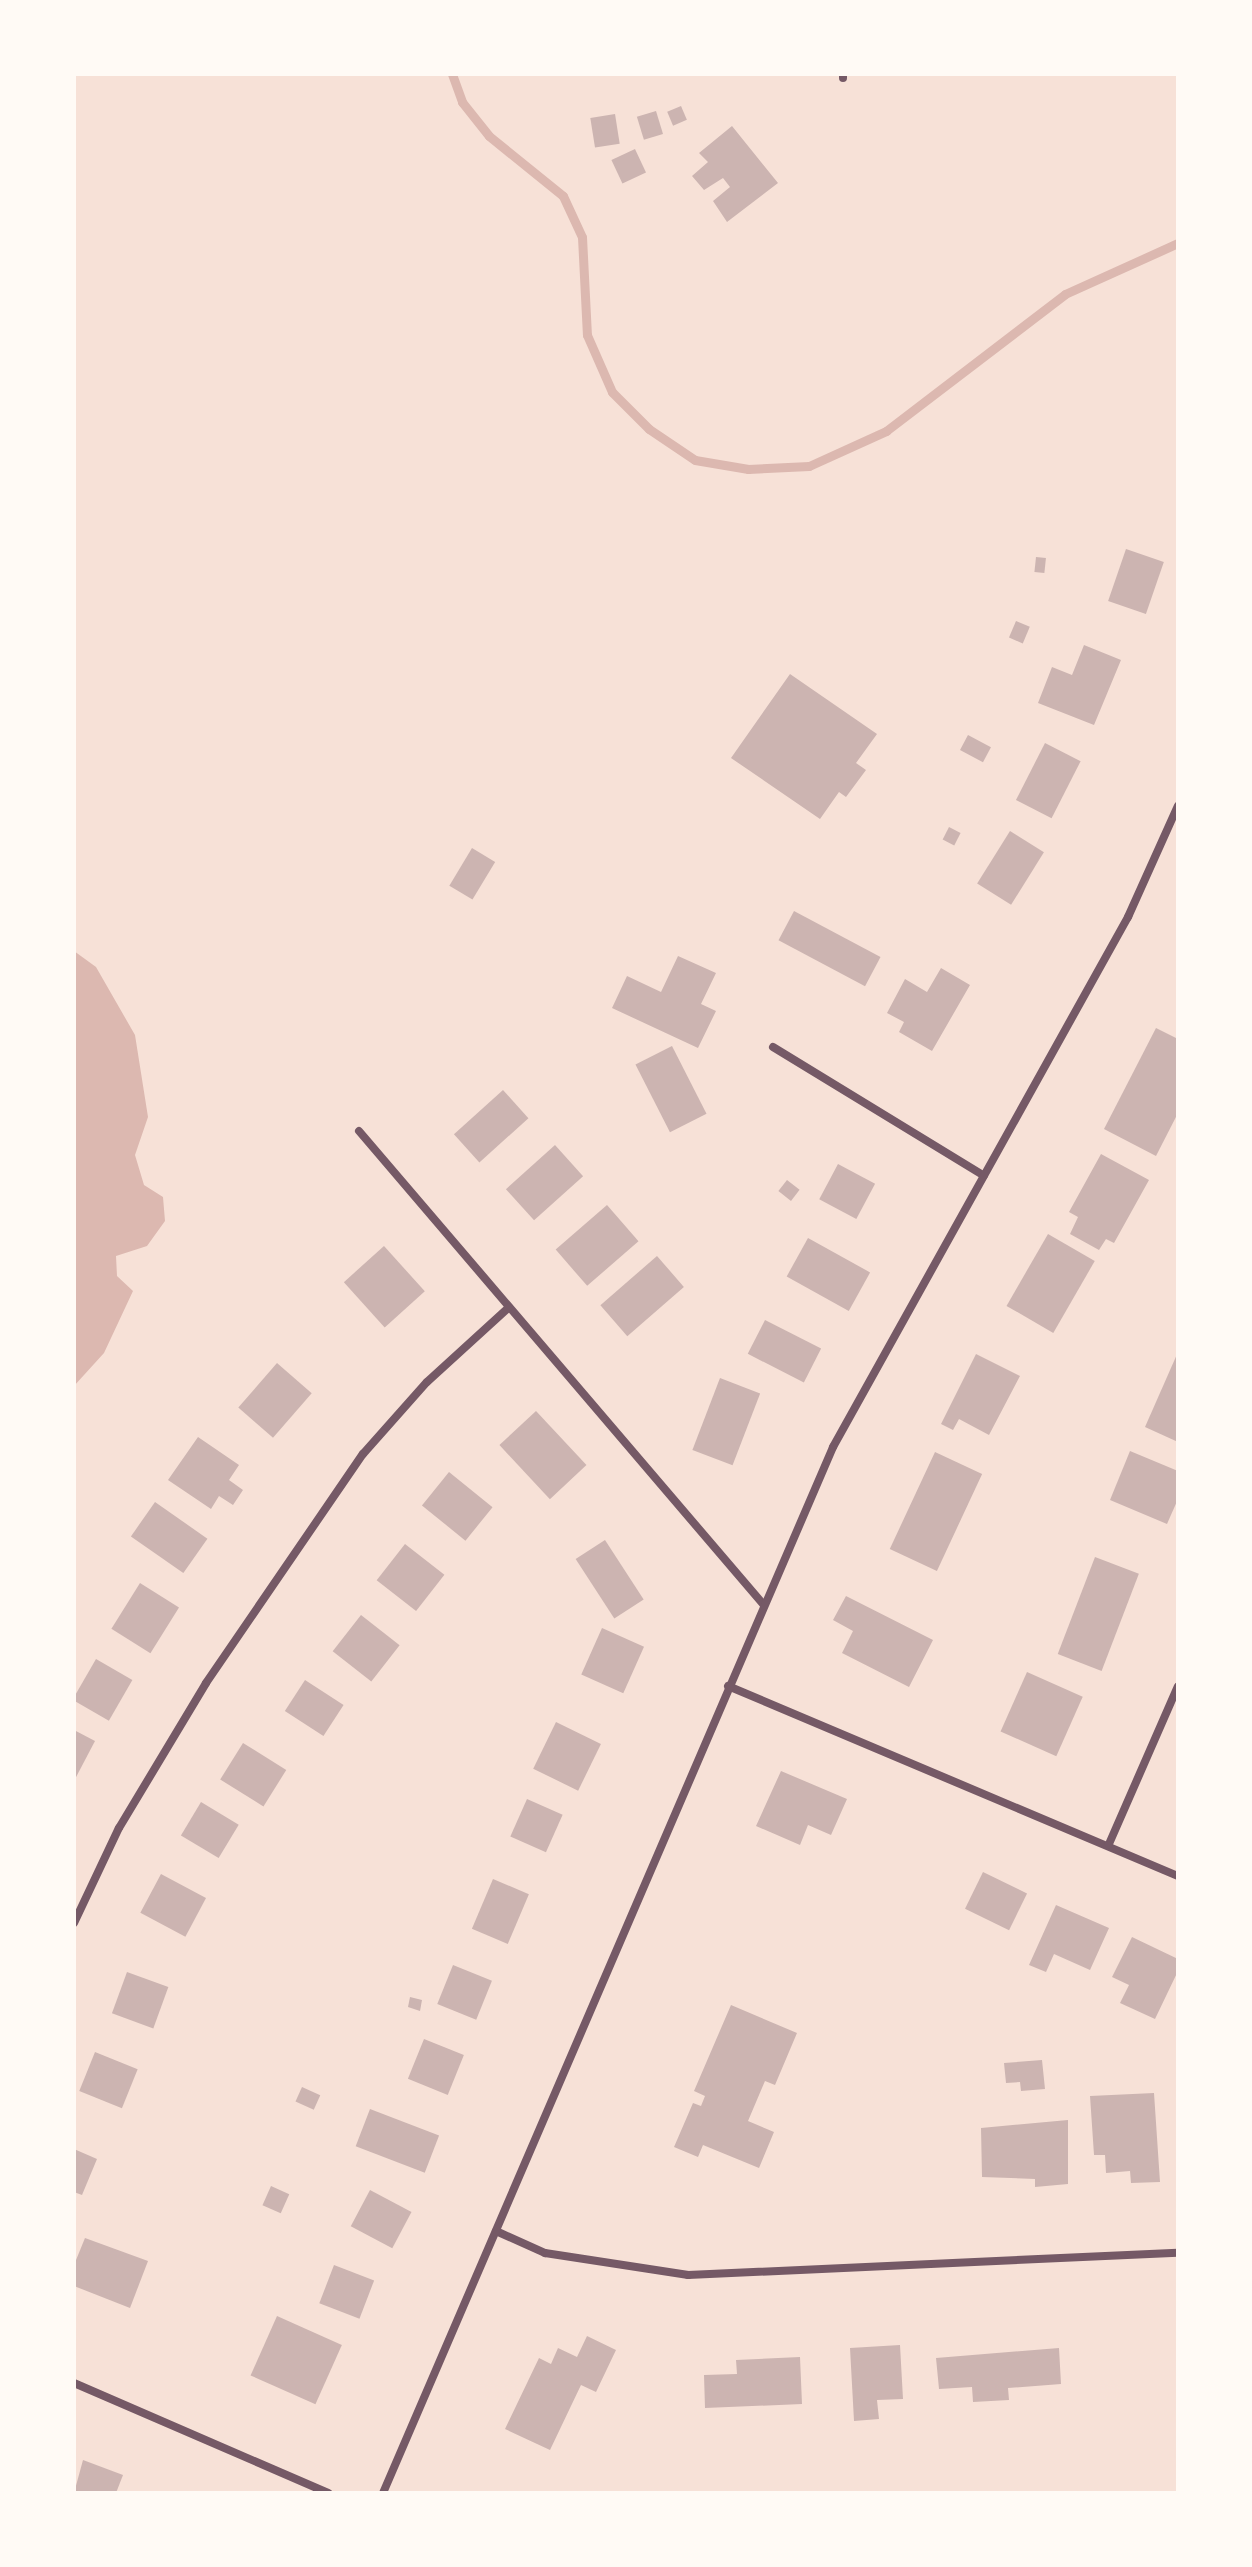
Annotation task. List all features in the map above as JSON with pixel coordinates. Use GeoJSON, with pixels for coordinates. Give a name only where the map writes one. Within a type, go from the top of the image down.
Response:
{"type":"FeatureCollection","features":[{"type":"Feature","properties":{"kind":"street"},"geometry":{"type":"LineString","coordinates":[[383,2493],[833,1447],[913,1295],[984,1176],[1128,917],[1178,806]]}},
{"type":"Feature","properties":{"kind":"street"},"geometry":{"type":"LineString","coordinates":[[773,1047],[984,1176]]}},
{"type":"Feature","properties":{"kind":"street"},"geometry":{"type":"LineString","coordinates":[[359,1131],[763,1604]]}},
{"type":"Feature","properties":{"kind":"street"},"geometry":{"type":"LineString","coordinates":[[74,1923],[119,1828],[206,1683],[363,1454],[427,1382],[509,1307]]}},
{"type":"Feature","properties":{"kind":"street"},"geometry":{"type":"LineString","coordinates":[[728,1686],[1109,1844],[1178,1876]]}},
{"type":"Feature","properties":{"kind":"street"},"geometry":{"type":"LineString","coordinates":[[1109,1844],[1178,1686]]}},
{"type":"Feature","properties":{"kind":"street"},"geometry":{"type":"LineString","coordinates":[[496,2231],[545,2253],[688,2275],[1178,2253]]}},
{"type":"Feature","properties":{"kind":"street"},"geometry":{"type":"LineString","coordinates":[[74,2383],[328,2493]]}},
{"type":"Feature","properties":{"kind":"shaded area"},"geometry":{"type":"Polygon","coordinates":[[[74,951],[96,967],[135,1035],[148,1117],[135,1155],[144,1185],[163,1197],[165,1221],[147,1246],[116,1256],[117,1276],[133,1291],[104,1353],[74,1386],[74,951]]]}},
{"type":"Feature","properties":{"kind":"building"},"geometry":{"type":"Polygon","coordinates":[[[681,106],[687,120],[673,126],[667,112],[681,106]]]}},
{"type":"Feature","properties":{"kind":"building"},"geometry":{"type":"Polygon","coordinates":[[[656,111],[663,134],[644,140],[637,117],[656,111]]]}},
{"type":"Feature","properties":{"kind":"building"},"geometry":{"type":"Polygon","coordinates":[[[615,114],[620,144],[595,148],[590,118],[615,114]]]}},
{"type":"Feature","properties":{"kind":"building"},"geometry":{"type":"Polygon","coordinates":[[[732,126],[778,183],[727,222],[713,201],[730,187],[723,178],[704,190],[692,176],[708,162],[699,153],[732,126]]]}},
{"type":"Feature","properties":{"kind":"building"},"geometry":{"type":"Polygon","coordinates":[[[635,149],[646,173],[622,184],[611,160],[635,149]]]}},
{"type":"Feature","properties":{"kind":"building"},"geometry":{"type":"Polygon","coordinates":[[[1126,549],[1164,562],[1146,614],[1108,601],[1126,549]]]}},
{"type":"Feature","properties":{"kind":"building"},"geometry":{"type":"Polygon","coordinates":[[[1036,557],[1046,558],[1044,573],[1034,572],[1036,557]]]}},
{"type":"Feature","properties":{"kind":"building"},"geometry":{"type":"Polygon","coordinates":[[[1016,621],[1030,627],[1023,643],[1009,638],[1016,621]]]}},
{"type":"Feature","properties":{"kind":"building"},"geometry":{"type":"Polygon","coordinates":[[[1084,645],[1121,660],[1094,725],[1038,703],[1052,667],[1072,675],[1084,645]]]}},
{"type":"Feature","properties":{"kind":"building"},"geometry":{"type":"Polygon","coordinates":[[[790,674],[877,734],[856,763],[866,770],[846,797],[839,792],[820,819],[731,758],[790,674]]]}},
{"type":"Feature","properties":{"kind":"building"},"geometry":{"type":"Polygon","coordinates":[[[968,735],[991,747],[983,762],[960,750],[968,735]]]}},
{"type":"Feature","properties":{"kind":"building"},"geometry":{"type":"Polygon","coordinates":[[[1045,743],[1081,761],[1052,818],[1016,800],[1045,743]]]}},
{"type":"Feature","properties":{"kind":"building"},"geometry":{"type":"Polygon","coordinates":[[[949,827],[961,833],[954,845],[943,839],[949,827]]]}},
{"type":"Feature","properties":{"kind":"building"},"geometry":{"type":"Polygon","coordinates":[[[1010,831],[1044,852],[1011,905],[977,884],[1010,831]]]}},
{"type":"Feature","properties":{"kind":"building"},"geometry":{"type":"Polygon","coordinates":[[[472,848],[495,862],[472,900],[449,886],[472,848]]]}},
{"type":"Feature","properties":{"kind":"building"},"geometry":{"type":"Polygon","coordinates":[[[794,911],[881,957],[865,986],[779,940],[794,911]]]}},
{"type":"Feature","properties":{"kind":"building"},"geometry":{"type":"Polygon","coordinates":[[[678,956],[716,973],[701,1004],[716,1011],[698,1048],[612,1008],[627,976],[661,992],[678,956]]]}},
{"type":"Feature","properties":{"kind":"building"},"geometry":{"type":"Polygon","coordinates":[[[941,968],[970,985],[932,1051],[899,1032],[904,1022],[887,1013],[905,979],[927,992],[941,968]]]}},
{"type":"Feature","properties":{"kind":"building"},"geometry":{"type":"Polygon","coordinates":[[[1156,1028],[1178,1039],[1178,1113],[1156,1156],[1104,1129],[1156,1028]]]}},
{"type":"Feature","properties":{"kind":"building"},"geometry":{"type":"Polygon","coordinates":[[[672,1046],[707,1114],[670,1132],[635,1065],[672,1046]]]}},
{"type":"Feature","properties":{"kind":"building"},"geometry":{"type":"Polygon","coordinates":[[[503,1090],[528,1118],[479,1162],[454,1134],[503,1090]]]}},
{"type":"Feature","properties":{"kind":"building"},"geometry":{"type":"Polygon","coordinates":[[[555,1145],[583,1176],[534,1220],[506,1189],[555,1145]]]}},
{"type":"Feature","properties":{"kind":"building"},"geometry":{"type":"Polygon","coordinates":[[[1101,1154],[1149,1180],[1114,1243],[1106,1239],[1099,1250],[1070,1234],[1078,1217],[1069,1212],[1101,1154]]]}},
{"type":"Feature","properties":{"kind":"building"},"geometry":{"type":"Polygon","coordinates":[[[838,1164],[875,1184],[856,1219],[819,1199],[838,1164]]]}},
{"type":"Feature","properties":{"kind":"building"},"geometry":{"type":"Polygon","coordinates":[[[787,1180],[800,1190],[791,1201],[778,1191],[787,1180]]]}},
{"type":"Feature","properties":{"kind":"building"},"geometry":{"type":"Polygon","coordinates":[[[607,1205],[638,1241],[587,1286],[556,1250],[607,1205]]]}},
{"type":"Feature","properties":{"kind":"building"},"geometry":{"type":"Polygon","coordinates":[[[1048,1234],[1095,1261],[1053,1333],[1006,1306],[1048,1234]]]}},
{"type":"Feature","properties":{"kind":"building"},"geometry":{"type":"Polygon","coordinates":[[[808,1238],[870,1272],[849,1311],[787,1276],[808,1238]]]}},
{"type":"Feature","properties":{"kind":"building"},"geometry":{"type":"Polygon","coordinates":[[[384,1246],[425,1291],[385,1327],[344,1282],[384,1246]]]}},
{"type":"Feature","properties":{"kind":"building"},"geometry":{"type":"Polygon","coordinates":[[[657,1256],[684,1287],[627,1336],[600,1305],[657,1256]]]}},
{"type":"Feature","properties":{"kind":"building"},"geometry":{"type":"Polygon","coordinates":[[[765,1320],[821,1349],[804,1382],[748,1354],[765,1320]]]}},
{"type":"Feature","properties":{"kind":"building"},"geometry":{"type":"Polygon","coordinates":[[[1178,1352],[1178,1442],[1145,1427],[1178,1352]]]}},
{"type":"Feature","properties":{"kind":"building"},"geometry":{"type":"Polygon","coordinates":[[[976,1354],[1020,1376],[989,1435],[959,1419],[953,1430],[941,1424],[976,1354]]]}},
{"type":"Feature","properties":{"kind":"building"},"geometry":{"type":"Polygon","coordinates":[[[277,1363],[312,1393],[273,1438],[238,1408],[277,1363]]]}},
{"type":"Feature","properties":{"kind":"building"},"geometry":{"type":"Polygon","coordinates":[[[720,1378],[760,1393],[733,1465],[692,1450],[720,1378]]]}},
{"type":"Feature","properties":{"kind":"building"},"geometry":{"type":"Polygon","coordinates":[[[536,1411],[586,1465],[550,1499],[499,1445],[536,1411]]]}},
{"type":"Feature","properties":{"kind":"building"},"geometry":{"type":"Polygon","coordinates":[[[198,1437],[239,1465],[229,1480],[243,1490],[233,1505],[219,1496],[211,1509],[168,1480],[198,1437]]]}},
{"type":"Feature","properties":{"kind":"building"},"geometry":{"type":"Polygon","coordinates":[[[1130,1451],[1178,1471],[1178,1499],[1167,1524],[1110,1500],[1130,1451]]]}},
{"type":"Feature","properties":{"kind":"building"},"geometry":{"type":"Polygon","coordinates":[[[935,1452],[982,1474],[937,1571],[890,1549],[935,1452]]]}},
{"type":"Feature","properties":{"kind":"building"},"geometry":{"type":"Polygon","coordinates":[[[449,1472],[493,1507],[465,1541],[422,1505],[449,1472]]]}},
{"type":"Feature","properties":{"kind":"building"},"geometry":{"type":"Polygon","coordinates":[[[155,1502],[207,1539],[183,1573],[131,1536],[155,1502]]]}},
{"type":"Feature","properties":{"kind":"building"},"geometry":{"type":"Polygon","coordinates":[[[605,1540],[644,1600],[614,1619],[576,1559],[605,1540]]]}},
{"type":"Feature","properties":{"kind":"building"},"geometry":{"type":"Polygon","coordinates":[[[405,1544],[444,1575],[416,1611],[377,1580],[405,1544]]]}},
{"type":"Feature","properties":{"kind":"building"},"geometry":{"type":"Polygon","coordinates":[[[1095,1557],[1139,1574],[1102,1671],[1058,1654],[1095,1557]]]}},
{"type":"Feature","properties":{"kind":"building"},"geometry":{"type":"Polygon","coordinates":[[[140,1583],[179,1607],[150,1653],[111,1629],[140,1583]]]}},
{"type":"Feature","properties":{"kind":"building"},"geometry":{"type":"Polygon","coordinates":[[[846,1596],[933,1640],[909,1687],[842,1653],[853,1631],[833,1620],[846,1596]]]}},
{"type":"Feature","properties":{"kind":"building"},"geometry":{"type":"Polygon","coordinates":[[[361,1615],[400,1645],[371,1681],[333,1651],[361,1615]]]}},
{"type":"Feature","properties":{"kind":"building"},"geometry":{"type":"Polygon","coordinates":[[[602,1628],[644,1647],[623,1693],[581,1675],[602,1628]]]}},
{"type":"Feature","properties":{"kind":"building"},"geometry":{"type":"Polygon","coordinates":[[[96,1659],[132,1680],[109,1721],[74,1701],[96,1659]]]}},
{"type":"Feature","properties":{"kind":"building"},"geometry":{"type":"Polygon","coordinates":[[[1027,1672],[1083,1697],[1056,1756],[1001,1731],[1027,1672]]]}},
{"type":"Feature","properties":{"kind":"building"},"geometry":{"type":"Polygon","coordinates":[[[305,1680],[344,1705],[323,1736],[285,1711],[305,1680]]]}},
{"type":"Feature","properties":{"kind":"building"},"geometry":{"type":"Polygon","coordinates":[[[556,1722],[601,1744],[578,1791],[533,1769],[556,1722]]]}},
{"type":"Feature","properties":{"kind":"building"},"geometry":{"type":"Polygon","coordinates":[[[74,1730],[95,1741],[74,1781],[74,1730]]]}},
{"type":"Feature","properties":{"kind":"building"},"geometry":{"type":"Polygon","coordinates":[[[243,1743],[286,1770],[263,1806],[220,1779],[243,1743]]]}},
{"type":"Feature","properties":{"kind":"building"},"geometry":{"type":"Polygon","coordinates":[[[781,1771],[847,1799],[831,1835],[808,1825],[800,1845],[756,1826],[781,1771]]]}},
{"type":"Feature","properties":{"kind":"building"},"geometry":{"type":"Polygon","coordinates":[[[527,1799],[563,1815],[546,1852],[510,1836],[527,1799]]]}},
{"type":"Feature","properties":{"kind":"building"},"geometry":{"type":"Polygon","coordinates":[[[201,1802],[239,1825],[219,1858],[181,1835],[201,1802]]]}},
{"type":"Feature","properties":{"kind":"building"},"geometry":{"type":"Polygon","coordinates":[[[983,1872],[1027,1893],[1009,1930],[965,1909],[983,1872]]]}},
{"type":"Feature","properties":{"kind":"building"},"geometry":{"type":"Polygon","coordinates":[[[161,1874],[206,1898],[185,1937],[140,1913],[161,1874]]]}},
{"type":"Feature","properties":{"kind":"building"},"geometry":{"type":"Polygon","coordinates":[[[493,1879],[529,1894],[508,1944],[472,1929],[493,1879]]]}},
{"type":"Feature","properties":{"kind":"building"},"geometry":{"type":"Polygon","coordinates":[[[1056,1905],[1109,1928],[1090,1970],[1054,1954],[1046,1972],[1029,1965],[1056,1905]]]}},
{"type":"Feature","properties":{"kind":"building"},"geometry":{"type":"Polygon","coordinates":[[[1132,1937],[1178,1959],[1178,1971],[1155,2019],[1120,2003],[1129,1985],[1112,1977],[1132,1937]]]}},
{"type":"Feature","properties":{"kind":"building"},"geometry":{"type":"Polygon","coordinates":[[[453,1965],[492,1981],[476,2020],[437,2004],[453,1965]]]}},
{"type":"Feature","properties":{"kind":"building"},"geometry":{"type":"Polygon","coordinates":[[[127,1972],[168,1987],[153,2028],[112,2013],[127,1972]]]}},
{"type":"Feature","properties":{"kind":"building"},"geometry":{"type":"Polygon","coordinates":[[[410,1997],[422,2000],[420,2011],[408,2007],[410,1997]]]}},
{"type":"Feature","properties":{"kind":"building"},"geometry":{"type":"Polygon","coordinates":[[[731,2005],[797,2033],[775,2085],[765,2081],[748,2121],[774,2132],[759,2168],[703,2145],[698,2157],[674,2147],[693,2103],[701,2106],[705,2096],[694,2091],[731,2005]]]}},
{"type":"Feature","properties":{"kind":"building"},"geometry":{"type":"Polygon","coordinates":[[[424,2039],[464,2055],[448,2095],[408,2079],[424,2039]]]}},
{"type":"Feature","properties":{"kind":"building"},"geometry":{"type":"Polygon","coordinates":[[[95,2052],[138,2069],[122,2108],[79,2091],[95,2052]]]}},
{"type":"Feature","properties":{"kind":"building"},"geometry":{"type":"Polygon","coordinates":[[[1042,2060],[1045,2089],[1021,2091],[1020,2082],[1006,2083],[1004,2063],[1042,2060]]]}},
{"type":"Feature","properties":{"kind":"building"},"geometry":{"type":"Polygon","coordinates":[[[302,2087],[320,2095],[314,2110],[295,2102],[302,2087]]]}},
{"type":"Feature","properties":{"kind":"building"},"geometry":{"type":"Polygon","coordinates":[[[1154,2093],[1160,2182],[1131,2183],[1130,2171],[1106,2173],[1105,2155],[1094,2155],[1090,2096],[1154,2093]]]}},
{"type":"Feature","properties":{"kind":"building"},"geometry":{"type":"Polygon","coordinates":[[[370,2109],[439,2136],[425,2173],[356,2146],[370,2109]]]}},
{"type":"Feature","properties":{"kind":"building"},"geometry":{"type":"Polygon","coordinates":[[[1068,2120],[1068,2184],[1035,2187],[1035,2179],[982,2177],[981,2128],[1068,2120]]]}},
{"type":"Feature","properties":{"kind":"building"},"geometry":{"type":"Polygon","coordinates":[[[74,2149],[97,2159],[82,2195],[74,2192],[74,2149]]]}},
{"type":"Feature","properties":{"kind":"building"},"geometry":{"type":"Polygon","coordinates":[[[271,2186],[289,2194],[281,2213],[262,2205],[271,2186]]]}},
{"type":"Feature","properties":{"kind":"building"},"geometry":{"type":"Polygon","coordinates":[[[370,2190],[411,2212],[392,2248],[351,2226],[370,2190]]]}},
{"type":"Feature","properties":{"kind":"building"},"geometry":{"type":"Polygon","coordinates":[[[85,2238],[148,2261],[130,2308],[74,2286],[74,2265],[85,2238]]]}},
{"type":"Feature","properties":{"kind":"building"},"geometry":{"type":"Polygon","coordinates":[[[334,2265],[374,2280],[359,2319],[319,2303],[334,2265]]]}},
{"type":"Feature","properties":{"kind":"building"},"geometry":{"type":"Polygon","coordinates":[[[277,2316],[342,2345],[315,2404],[251,2375],[277,2316]]]}},
{"type":"Feature","properties":{"kind":"building"},"geometry":{"type":"Polygon","coordinates":[[[587,2336],[616,2350],[596,2392],[581,2385],[550,2450],[505,2429],[539,2358],[551,2364],[558,2348],[577,2357],[587,2336]]]}},
{"type":"Feature","properties":{"kind":"building"},"geometry":{"type":"Polygon","coordinates":[[[900,2345],[903,2399],[877,2400],[879,2419],[854,2421],[850,2348],[900,2345]]]}},
{"type":"Feature","properties":{"kind":"building"},"geometry":{"type":"Polygon","coordinates":[[[1059,2348],[1061,2384],[1008,2388],[1009,2400],[973,2402],[972,2387],[939,2389],[936,2358],[1059,2348]]]}},
{"type":"Feature","properties":{"kind":"building"},"geometry":{"type":"Polygon","coordinates":[[[800,2357],[802,2404],[705,2408],[704,2375],[737,2374],[736,2360],[800,2357]]]}},
{"type":"Feature","properties":{"kind":"building"},"geometry":{"type":"Polygon","coordinates":[[[83,2460],[123,2475],[116,2493],[74,2493],[83,2460]]]}},
{"type":"Feature","properties":{"kind":"waterway"},"geometry":{"type":"LineString","coordinates":[[452,74],[462,102],[489,136],[563,196],[582,237],[587,335],[612,392],[649,429],[695,460],[748,469],[809,466],[886,431],[1065,294],[1178,243]]}}]}
